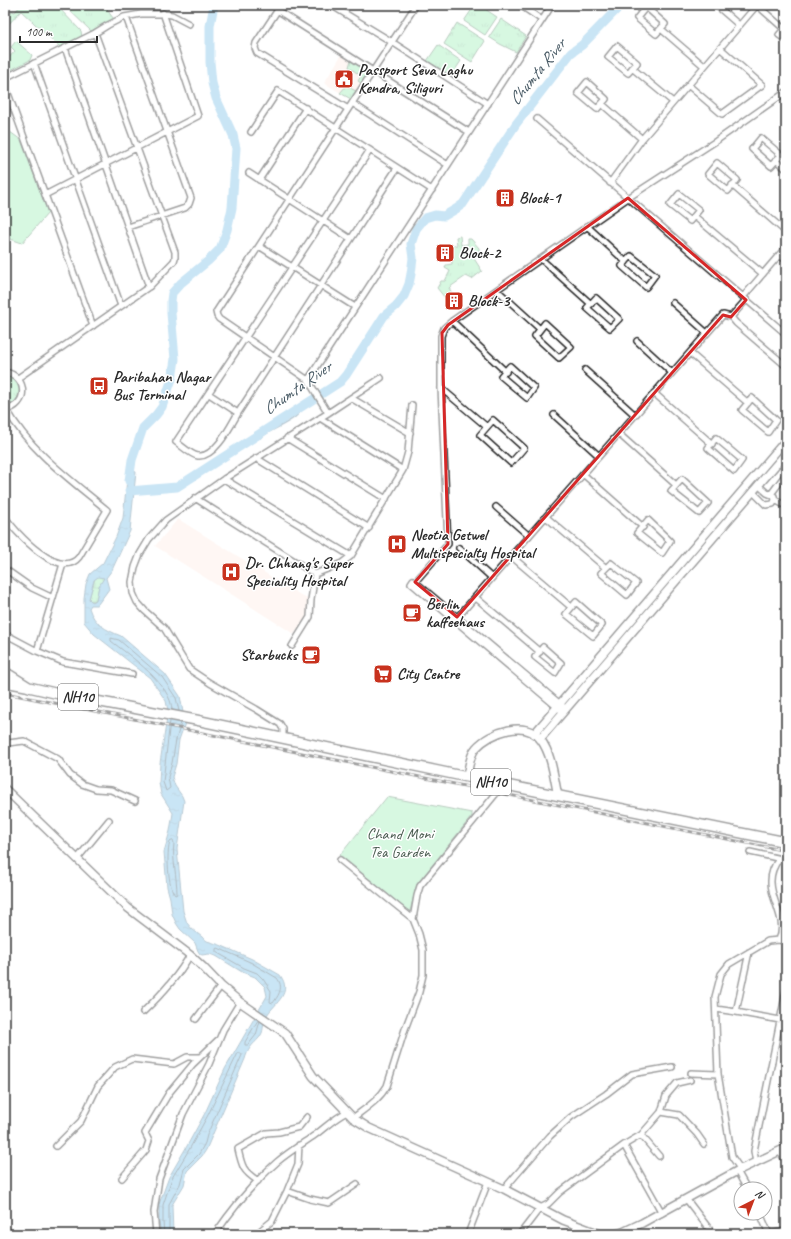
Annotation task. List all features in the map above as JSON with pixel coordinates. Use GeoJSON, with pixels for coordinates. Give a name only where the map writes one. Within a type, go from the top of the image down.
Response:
{"type":"FeatureCollection","features":[{"type":"Feature","properties":{"kind":"highway","name":"NH10"},"geometry":{"type":"LineString","coordinates":[[5,672],[29,687],[59,694],[196,720],[786,842]]}},
{"type":"Feature","properties":{"kind":"street"},"geometry":{"type":"LineString","coordinates":[[281,5],[256,42],[255,48],[257,53],[348,109]]}},
{"type":"Feature","properties":{"kind":"street"},"geometry":{"type":"LineString","coordinates":[[331,5],[392,42],[488,104]]}},
{"type":"Feature","properties":{"kind":"street"},"geometry":{"type":"LineString","coordinates":[[328,413],[308,380],[219,319],[216,312],[416,5]]}},
{"type":"Feature","properties":{"kind":"street"},"geometry":{"type":"LineString","coordinates":[[520,5],[542,20]]}},
{"type":"Feature","properties":{"kind":"street"},"geometry":{"type":"LineString","coordinates":[[308,380],[552,5]]}},
{"type":"Feature","properties":{"kind":"street"},"geometry":{"type":"LineString","coordinates":[[716,5],[739,25]]}},
{"type":"Feature","properties":{"kind":"street"},"geometry":{"type":"LineString","coordinates":[[610,183],[642,139],[757,5],[785,28],[780,35],[786,40]]}},
{"type":"Feature","properties":{"kind":"street"},"geometry":{"type":"LineString","coordinates":[[646,7],[665,24],[660,29],[656,34],[636,18],[646,7]]}},
{"type":"Feature","properties":{"kind":"street"},"geometry":{"type":"LineString","coordinates":[[277,10],[470,132]]}},
{"type":"Feature","properties":{"kind":"street"},"geometry":{"type":"LineString","coordinates":[[5,78],[126,17],[141,14],[172,15],[189,24]]}},
{"type":"Feature","properties":{"kind":"street"},"geometry":{"type":"LineString","coordinates":[[45,195],[198,116],[163,14]]}},
{"type":"Feature","properties":{"kind":"street"},"geometry":{"type":"LineString","coordinates":[[126,17],[191,198],[189,204],[185,208],[128,226]]}},
{"type":"Feature","properties":{"kind":"street"},"geometry":{"type":"LineString","coordinates":[[660,29],[704,66]]}},
{"type":"Feature","properties":{"kind":"street"},"geometry":{"type":"LineString","coordinates":[[18,378],[149,287],[171,264],[176,255],[95,33]]}},
{"type":"Feature","properties":{"kind":"street"},"geometry":{"type":"LineString","coordinates":[[617,46],[637,63],[632,68],[628,73],[608,57],[617,46]]}},
{"type":"Feature","properties":{"kind":"street"},"geometry":{"type":"LineString","coordinates":[[64,48],[149,287]]}},
{"type":"Feature","properties":{"kind":"street"},"geometry":{"type":"LineString","coordinates":[[688,85],[722,114],[762,85],[720,48]]}},
{"type":"Feature","properties":{"kind":"street"},"geometry":{"type":"LineString","coordinates":[[34,64],[121,306]]}},
{"type":"Feature","properties":{"kind":"street"},"geometry":{"type":"LineString","coordinates":[[632,68],[673,102]]}},
{"type":"Feature","properties":{"kind":"street"},"geometry":{"type":"LineString","coordinates":[[587,82],[606,99],[602,104],[597,110],[578,93],[587,82]]}},
{"type":"Feature","properties":{"kind":"street"},"geometry":{"type":"LineString","coordinates":[[5,85],[93,326]]}},
{"type":"Feature","properties":{"kind":"street"},"geometry":{"type":"LineString","coordinates":[[251,132],[278,91],[432,190]]}},
{"type":"Feature","properties":{"kind":"street"},"geometry":{"type":"LineString","coordinates":[[562,708],[411,583],[413,580],[415,582],[448,544],[441,388],[442,333],[446,326],[587,226],[716,141],[786,92]]}},
{"type":"Feature","properties":{"kind":"street"},"geometry":{"type":"LineString","coordinates":[[352,103],[448,165]]}},
{"type":"Feature","properties":{"kind":"street"},"geometry":{"type":"LineString","coordinates":[[602,104],[642,139]]}},
{"type":"Feature","properties":{"kind":"street"},"geometry":{"type":"LineString","coordinates":[[259,180],[306,108]]}},
{"type":"Feature","properties":{"kind":"street"},"geometry":{"type":"LineString","coordinates":[[536,119],[786,334]]}},
{"type":"Feature","properties":{"kind":"street"},"geometry":{"type":"LineString","coordinates":[[761,138],[780,155],[776,160],[771,166],[752,149],[761,138]]}},
{"type":"Feature","properties":{"kind":"street"},"geometry":{"type":"LineString","coordinates":[[370,150],[176,442],[197,456],[213,449],[221,440],[397,168]]}},
{"type":"Feature","properties":{"kind":"street"},"geometry":{"type":"LineString","coordinates":[[776,160],[786,169]]}},
{"type":"Feature","properties":{"kind":"street"},"geometry":{"type":"LineString","coordinates":[[717,163],[737,180],[732,185],[728,191],[708,174],[717,163]]}},
{"type":"Feature","properties":{"kind":"street"},"geometry":{"type":"LineString","coordinates":[[249,173],[351,239]]}},
{"type":"Feature","properties":{"kind":"street"},"geometry":{"type":"LineString","coordinates":[[732,185],[786,232]]}},
{"type":"Feature","properties":{"kind":"street"},"geometry":{"type":"LineString","coordinates":[[679,194],[699,210],[694,216],[690,221],[670,204],[679,194]]}},
{"type":"Feature","properties":{"kind":"street"},"geometry":{"type":"LineString","coordinates":[[694,216],[763,274]]}},
{"type":"Feature","properties":{"kind":"street"},"geometry":{"type":"LineString","coordinates":[[587,226],[626,262]]}},
{"type":"Feature","properties":{"kind":"street"},"geometry":{"type":"LineString","coordinates":[[258,246],[355,307]]}},
{"type":"Feature","properties":{"kind":"street"},"geometry":{"type":"LineString","coordinates":[[731,316],[786,247]]}},
{"type":"Feature","properties":{"kind":"street"},"geometry":{"type":"LineString","coordinates":[[779,255],[786,260]]}},
{"type":"Feature","properties":{"kind":"street"},"geometry":{"type":"LineString","coordinates":[[631,256],[655,276],[646,287],[622,266],[626,262],[631,256]]}},
{"type":"Feature","properties":{"kind":"street"},"geometry":{"type":"LineString","coordinates":[[541,259],[591,304]]}},
{"type":"Feature","properties":{"kind":"street"},"geometry":{"type":"LineString","coordinates":[[497,290],[540,329]]}},
{"type":"Feature","properties":{"kind":"street"},"geometry":{"type":"LineString","coordinates":[[596,298],[619,319],[610,328],[587,308],[591,304],[596,298]]}},
{"type":"Feature","properties":{"kind":"street"},"geometry":{"type":"LineString","coordinates":[[673,303],[707,333]]}},
{"type":"Feature","properties":{"kind":"street"},"geometry":{"type":"LineString","coordinates":[[456,619],[723,315],[731,316],[736,323],[786,366]]}},
{"type":"Feature","properties":{"kind":"street"},"geometry":{"type":"LineString","coordinates":[[452,322],[506,372]]}},
{"type":"Feature","properties":{"kind":"street"},"geometry":{"type":"LineString","coordinates":[[545,323],[571,347],[559,358],[535,336],[540,329],[545,323]]}},
{"type":"Feature","properties":{"kind":"street"},"geometry":{"type":"LineString","coordinates":[[637,341],[672,373]]}},
{"type":"Feature","properties":{"kind":"street"},"geometry":{"type":"LineString","coordinates":[[690,353],[748,403]]}},
{"type":"Feature","properties":{"kind":"street"},"geometry":{"type":"LineString","coordinates":[[510,366],[534,388],[527,398],[501,376],[506,372],[510,366]]}},
{"type":"Feature","properties":{"kind":"street"},"geometry":{"type":"LineString","coordinates":[[585,370],[635,415]]}},
{"type":"Feature","properties":{"kind":"street"},"geometry":{"type":"LineString","coordinates":[[5,372],[18,378],[23,388],[21,399],[17,405],[6,411],[14,423],[39,452],[66,477],[107,510],[77,559],[70,564],[63,564],[44,555],[28,544],[5,517]]}},
{"type":"Feature","properties":{"kind":"street"},"geometry":{"type":"LineString","coordinates":[[283,738],[283,729],[280,724],[189,669],[164,628],[145,612],[137,602],[133,593],[132,582],[135,567],[140,554],[149,539],[166,520],[195,498],[381,378]]}},
{"type":"Feature","properties":{"kind":"street"},"geometry":{"type":"LineString","coordinates":[[441,388],[487,428]]}},
{"type":"Feature","properties":{"kind":"street"},"geometry":{"type":"LineString","coordinates":[[654,393],[712,444]]}},
{"type":"Feature","properties":{"kind":"street"},"geometry":{"type":"LineString","coordinates":[[209,394],[238,413]]}},
{"type":"Feature","properties":{"kind":"street"},"geometry":{"type":"LineString","coordinates":[[351,398],[410,433]]}},
{"type":"Feature","properties":{"kind":"street"},"geometry":{"type":"LineString","coordinates":[[752,398],[776,420],[768,432],[742,410],[748,403],[752,398]]}},
{"type":"Feature","properties":{"kind":"street"},"geometry":{"type":"LineString","coordinates":[[315,574],[342,563],[351,556],[403,470],[408,452],[412,405]]}},
{"type":"Feature","properties":{"kind":"street"},"geometry":{"type":"LineString","coordinates":[[554,415],[599,456]]}},
{"type":"Feature","properties":{"kind":"street"},"geometry":{"type":"LineString","coordinates":[[320,418],[403,470]]}},
{"type":"Feature","properties":{"kind":"street"},"geometry":{"type":"LineString","coordinates":[[493,420],[524,448],[511,463],[480,435],[487,428],[493,420]]}},
{"type":"Feature","properties":{"kind":"street"},"geometry":{"type":"LineString","coordinates":[[619,434],[676,485]]}},
{"type":"Feature","properties":{"kind":"street"},"geometry":{"type":"LineString","coordinates":[[287,438],[386,499]]}},
{"type":"Feature","properties":{"kind":"street"},"geometry":{"type":"LineString","coordinates":[[716,438],[742,460],[734,471],[708,448],[712,444],[716,438]]}},
{"type":"Feature","properties":{"kind":"street"},"geometry":{"type":"LineString","coordinates":[[562,708],[786,440]]}},
{"type":"Feature","properties":{"kind":"street"},"geometry":{"type":"LineString","coordinates":[[537,737],[786,453]]}},
{"type":"Feature","properties":{"kind":"street"},"geometry":{"type":"LineString","coordinates":[[256,458],[369,528]]}},
{"type":"Feature","properties":{"kind":"street"},"geometry":{"type":"LineString","coordinates":[[583,474],[643,527]]}},
{"type":"Feature","properties":{"kind":"street"},"geometry":{"type":"LineString","coordinates":[[771,494],[786,474]]}},
{"type":"Feature","properties":{"kind":"street"},"geometry":{"type":"LineString","coordinates":[[224,479],[351,556]]}},
{"type":"Feature","properties":{"kind":"street"},"geometry":{"type":"LineString","coordinates":[[682,479],[708,503],[699,513],[671,491],[676,485],[682,479]]}},
{"type":"Feature","properties":{"kind":"street"},"geometry":{"type":"LineString","coordinates":[[758,485],[767,493],[774,496],[775,500],[786,506]]}},
{"type":"Feature","properties":{"kind":"street"},"geometry":{"type":"LineString","coordinates":[[753,492],[766,506],[773,504],[775,500]]}},
{"type":"Feature","properties":{"kind":"street"},"geometry":{"type":"LineString","coordinates":[[195,498],[315,574]]}},
{"type":"Feature","properties":{"kind":"street"},"geometry":{"type":"LineString","coordinates":[[496,507],[529,536]]}},
{"type":"Feature","properties":{"kind":"street"},"geometry":{"type":"LineString","coordinates":[[546,517],[606,568]]}},
{"type":"Feature","properties":{"kind":"street"},"geometry":{"type":"LineString","coordinates":[[648,520],[670,541],[662,554],[638,533],[643,527],[648,520]]}},
{"type":"Feature","properties":{"kind":"street"},"geometry":{"type":"LineString","coordinates":[[459,548],[492,578]]}},
{"type":"Feature","properties":{"kind":"street"},"geometry":{"type":"LineString","coordinates":[[511,556],[571,607]]}},
{"type":"Feature","properties":{"kind":"street"},"geometry":{"type":"LineString","coordinates":[[611,563],[636,583],[626,595],[601,573],[606,568],[611,563]]}},
{"type":"Feature","properties":{"kind":"street"},"geometry":{"type":"LineString","coordinates":[[37,652],[63,564]]}},
{"type":"Feature","properties":{"kind":"street"},"geometry":{"type":"LineString","coordinates":[[5,569],[32,588],[53,598]]}},
{"type":"Feature","properties":{"kind":"street"},"geometry":{"type":"LineString","coordinates":[[292,646],[310,617],[315,574]]}},
{"type":"Feature","properties":{"kind":"street"},"geometry":{"type":"LineString","coordinates":[[475,597],[540,652]]}},
{"type":"Feature","properties":{"kind":"street"},"geometry":{"type":"LineString","coordinates":[[576,602],[602,625],[593,636],[566,614],[571,607],[576,602]]}},
{"type":"Feature","properties":{"kind":"street"},"geometry":{"type":"LineString","coordinates":[[5,634],[37,652],[63,662],[132,674]]}},
{"type":"Feature","properties":{"kind":"street"},"geometry":{"type":"LineString","coordinates":[[543,647],[561,663],[555,673],[535,657],[540,652],[543,647]]}},
{"type":"Feature","properties":{"kind":"street"},"geometry":{"type":"LineString","coordinates":[[5,683],[29,687]]}},
{"type":"Feature","properties":{"kind":"street"},"geometry":{"type":"LineString","coordinates":[[466,777],[474,749],[500,732],[517,730],[537,737],[545,746],[558,796]]}},
{"type":"Feature","properties":{"kind":"street"},"geometry":{"type":"LineString","coordinates":[[5,745],[8,743],[24,741],[58,759],[70,775],[82,784],[96,789],[111,790],[135,801]]}},
{"type":"Feature","properties":{"kind":"street"},"geometry":{"type":"LineString","coordinates":[[413,919],[417,896],[423,882],[504,784]]}},
{"type":"Feature","properties":{"kind":"street"},"geometry":{"type":"LineString","coordinates":[[5,789],[128,908],[190,955],[221,986],[247,1008],[285,1033],[313,1076],[354,1118],[369,1128],[504,1188],[563,1220],[596,1233]]}},
{"type":"Feature","properties":{"kind":"street"},"geometry":{"type":"LineString","coordinates":[[77,859],[109,820]]}},
{"type":"Feature","properties":{"kind":"street"},"geometry":{"type":"LineString","coordinates":[[750,852],[774,856],[786,860]]}},
{"type":"Feature","properties":{"kind":"street"},"geometry":{"type":"LineString","coordinates":[[779,940],[784,929],[785,917],[775,895],[772,876],[774,866],[780,859]]}},
{"type":"Feature","properties":{"kind":"street"},"geometry":{"type":"LineString","coordinates":[[340,860],[413,919],[420,934],[423,955],[423,975],[419,992],[386,1086],[382,1094],[354,1118]]}},
{"type":"Feature","properties":{"kind":"street"},"geometry":{"type":"LineString","coordinates":[[744,1181],[732,1157],[718,1074],[716,997],[721,974],[729,964],[768,941],[779,940],[786,942]]}},
{"type":"Feature","properties":{"kind":"street"},"geometry":{"type":"LineString","coordinates":[[736,1012],[749,952]]}},
{"type":"Feature","properties":{"kind":"street"},"geometry":{"type":"LineString","coordinates":[[143,1012],[183,968],[190,955]]}},
{"type":"Feature","properties":{"kind":"street"},"geometry":{"type":"LineString","coordinates":[[196,1019],[221,986]]}},
{"type":"Feature","properties":{"kind":"street"},"geometry":{"type":"LineString","coordinates":[[756,1162],[754,1151],[786,991]]}},
{"type":"Feature","properties":{"kind":"street"},"geometry":{"type":"LineString","coordinates":[[156,1234],[154,1212],[159,1179],[183,1114],[209,1064],[220,1038],[240,1002]]}},
{"type":"Feature","properties":{"kind":"street"},"geometry":{"type":"LineString","coordinates":[[716,1009],[780,1020]]}},
{"type":"Feature","properties":{"kind":"street"},"geometry":{"type":"LineString","coordinates":[[122,1178],[146,1150],[149,1141],[145,1133],[169,1093],[200,1057],[220,1038]]}},
{"type":"Feature","properties":{"kind":"street"},"geometry":{"type":"LineString","coordinates":[[56,1146],[81,1121],[98,1086],[115,1067],[132,1059],[174,1064],[187,1057],[200,1057]]}},
{"type":"Feature","properties":{"kind":"street"},"geometry":{"type":"LineString","coordinates":[[504,1188],[550,1136],[571,1117],[606,1094],[632,1074],[672,1067]]}},
{"type":"Feature","properties":{"kind":"street"},"geometry":{"type":"LineString","coordinates":[[691,1073],[718,1074]]}},
{"type":"Feature","properties":{"kind":"street"},"geometry":{"type":"LineString","coordinates":[[520,1234],[540,1208],[548,1204],[560,1192],[624,1145],[641,1135],[661,1112],[666,1096],[677,1083],[690,1080]]}},
{"type":"Feature","properties":{"kind":"street"},"geometry":{"type":"LineString","coordinates":[[215,1234],[245,1194],[277,1162],[315,1135],[334,1118],[347,1112]]}},
{"type":"Feature","properties":{"kind":"street"},"geometry":{"type":"LineString","coordinates":[[661,1112],[679,1115],[697,1134],[704,1144]]}},
{"type":"Feature","properties":{"kind":"street"},"geometry":{"type":"LineString","coordinates":[[258,1181],[246,1173],[241,1162],[238,1148],[266,1133],[280,1132],[299,1127],[307,1117]]}},
{"type":"Feature","properties":{"kind":"street"},"geometry":{"type":"LineString","coordinates":[[641,1135],[659,1156]]}},
{"type":"Feature","properties":{"kind":"street"},"geometry":{"type":"LineString","coordinates":[[256,1234],[272,1221],[287,1191],[298,1164],[299,1145]]}},
{"type":"Feature","properties":{"kind":"street"},"geometry":{"type":"LineString","coordinates":[[624,1145],[662,1213]]}},
{"type":"Feature","properties":{"kind":"street"},"geometry":{"type":"LineString","coordinates":[[616,1234],[662,1213],[739,1170],[786,1148]]}},
{"type":"Feature","properties":{"kind":"street"},"geometry":{"type":"LineString","coordinates":[[779,1151],[786,1160]]}},
{"type":"Feature","properties":{"kind":"street"},"geometry":{"type":"LineString","coordinates":[[468,1234],[488,1182]]}},
{"type":"Feature","properties":{"kind":"street"},"geometry":{"type":"LineString","coordinates":[[287,1191],[310,1199],[329,1203],[357,1184]]}},
{"type":"Feature","properties":{"kind":"street"},"geometry":{"type":"LineString","coordinates":[[687,1200],[713,1234]]}},
{"type":"Feature","properties":{"kind":"street"},"geometry":{"type":"LineString","coordinates":[[763,1221],[769,1234],[786,1231]]}},
{"type":"Feature","properties":{"kind":"highlighted area"},"geometry":{"type":"Polygon","coordinates":[[[628,198],[746,300],[731,317],[723,315],[457,617],[415,582],[448,544],[442,333],[448,325],[628,198]]]}},
{"type":"Feature","properties":{"kind":"shaded area"},"geometry":{"type":"Polygon","coordinates":[[[342,54],[369,71],[351,99],[324,83],[342,54]]]}},
{"type":"Feature","properties":{"kind":"shaded area","name":"Dr. Chhang's Super Speciality Hospital"},"geometry":{"type":"Polygon","coordinates":[[[178,519],[307,599],[307,617],[294,634],[155,546],[178,519]]]}},
{"type":"Feature","properties":{"kind":"green space"},"geometry":{"type":"Polygon","coordinates":[[[21,5],[56,5],[81,31],[82,37],[61,48],[21,11],[5,28],[5,19],[12,11],[15,12],[21,5]]]}},
{"type":"Feature","properties":{"kind":"green space"},"geometry":{"type":"Polygon","coordinates":[[[64,5],[105,5],[114,19],[91,31],[64,5]]]}},
{"type":"Feature","properties":{"kind":"green space"},"geometry":{"type":"Polygon","coordinates":[[[475,5],[479,5],[497,17],[485,35],[464,21],[475,5]]]}},
{"type":"Feature","properties":{"kind":"green space"},"geometry":{"type":"Polygon","coordinates":[[[501,19],[526,36],[516,52],[489,37],[501,19]]]}},
{"type":"Feature","properties":{"kind":"green space"},"geometry":{"type":"Polygon","coordinates":[[[457,23],[485,41],[472,62],[444,44],[457,23]]]}},
{"type":"Feature","properties":{"kind":"green space"},"geometry":{"type":"Polygon","coordinates":[[[16,41],[32,55],[30,60],[5,73],[5,62],[15,51],[11,47],[16,41]]]}},
{"type":"Feature","properties":{"kind":"green space"},"geometry":{"type":"Polygon","coordinates":[[[438,45],[461,61],[451,76],[427,61],[438,45]]]}},
{"type":"Feature","properties":{"kind":"green space"},"geometry":{"type":"Polygon","coordinates":[[[351,60],[369,71],[361,83],[358,81],[361,76],[349,67],[351,60]]]}},
{"type":"Feature","properties":{"kind":"green space"},"geometry":{"type":"Polygon","coordinates":[[[346,86],[356,91],[351,99],[340,93],[346,86]]]}},
{"type":"Feature","properties":{"kind":"green space"},"geometry":{"type":"Polygon","coordinates":[[[6,129],[21,140],[48,213],[22,243],[5,237],[6,129]]]}},
{"type":"Feature","properties":{"kind":"green space"},"geometry":{"type":"Polygon","coordinates":[[[460,236],[461,245],[468,244],[468,239],[471,239],[479,248],[479,251],[473,257],[482,271],[472,279],[466,276],[450,287],[449,288],[452,293],[445,298],[437,288],[441,281],[445,281],[450,271],[445,268],[446,265],[452,264],[451,246],[457,245],[456,237],[460,236]]]}},
{"type":"Feature","properties":{"kind":"green space"},"geometry":{"type":"Polygon","coordinates":[[[5,375],[16,381],[19,390],[16,400],[5,406],[5,375]]]}},
{"type":"Feature","properties":{"kind":"green space"},"geometry":{"type":"Polygon","coordinates":[[[99,576],[103,577],[104,580],[99,586],[96,600],[91,601],[89,599],[95,578],[99,576]]]}},
{"type":"Feature","properties":{"kind":"green space","name":"Chand Moni Tea Garden"},"geometry":{"type":"Polygon","coordinates":[[[387,797],[472,813],[472,816],[417,884],[410,911],[340,855],[387,797]]]}},
{"type":"Feature","properties":{"kind":"water"},"geometry":{"type":"Polygon","coordinates":[[[128,469],[136,472],[130,531],[112,570],[106,578],[109,589],[98,604],[91,605],[89,608],[91,614],[101,626],[121,636],[165,674],[180,696],[185,723],[179,740],[176,764],[172,777],[175,786],[184,801],[177,849],[183,911],[187,923],[207,941],[252,959],[280,975],[284,981],[285,987],[282,997],[264,1021],[261,1035],[247,1053],[206,1150],[187,1171],[184,1185],[172,1205],[173,1234],[161,1234],[159,1222],[159,1204],[169,1177],[205,1113],[225,1069],[267,996],[265,987],[255,977],[242,972],[216,956],[200,954],[195,943],[180,929],[176,923],[172,914],[167,887],[164,852],[173,813],[161,794],[159,783],[160,763],[168,711],[166,701],[150,678],[94,634],[84,622],[84,598],[86,584],[90,574],[103,563],[116,537],[123,518],[128,469]],[[98,577],[94,580],[89,599],[91,601],[93,602],[96,600],[99,586],[104,578],[98,577]]]}},
{"type":"Feature","properties":{"kind":"waterway"},"geometry":{"type":"LineString","coordinates":[[129,481],[132,460],[143,428],[162,407],[172,379],[175,359],[171,313],[172,293],[181,283],[220,249],[227,230],[232,208],[236,148],[233,135],[216,98],[212,83],[210,62],[210,26],[214,5]]}},
{"type":"Feature","properties":{"kind":"waterway","name":"Chumta River"},"geometry":{"type":"LineString","coordinates":[[129,491],[177,487],[340,382],[384,316],[396,306],[404,296],[411,274],[413,258],[411,244],[416,229],[425,218],[435,215],[444,216],[463,204],[516,124],[571,53],[582,45],[621,5]]}},
{"type":"Feature","properties":{"kind":"waterway"},"geometry":{"type":"LineString","coordinates":[[252,438],[260,438],[291,420],[303,409],[306,404]]}},
{"type":"Feature","properties":{"kind":"railway"},"geometry":{"type":"LineString","coordinates":[[5,693],[786,851]]}},
{"type":"Feature","properties":{"kind":"place","name":"Passport Seva Laghu Kendra, Siliguri"},"geometry":{"type":"Point","coordinates":[344,79]}},
{"type":"Feature","properties":{"kind":"place","name":"Block-1"},"geometry":{"type":"Point","coordinates":[505,198]}},
{"type":"Feature","properties":{"kind":"place","name":"Block-2"},"geometry":{"type":"Point","coordinates":[445,253]}},
{"type":"Feature","properties":{"kind":"place","name":"Block-3"},"geometry":{"type":"Point","coordinates":[454,301]}},
{"type":"Feature","properties":{"kind":"place","name":"Paribahan Nagar Bus Terminal"},"geometry":{"type":"Point","coordinates":[99,386]}},
{"type":"Feature","properties":{"kind":"place","name":"Neotia Getwel Multispecialty Hospital"},"geometry":{"type":"Point","coordinates":[397,544]}},
{"type":"Feature","properties":{"kind":"place","name":"Dr. Chhang's Super Speciality Hospital"},"geometry":{"type":"Point","coordinates":[231,572]}},
{"type":"Feature","properties":{"kind":"place","name":"Berlin kaffeehaus"},"geometry":{"type":"Point","coordinates":[412,613]}},
{"type":"Feature","properties":{"kind":"place","name":"Starbucks"},"geometry":{"type":"Point","coordinates":[311,655]}},
{"type":"Feature","properties":{"kind":"place","name":"City Centre"},"geometry":{"type":"Point","coordinates":[383,674]}}]}
